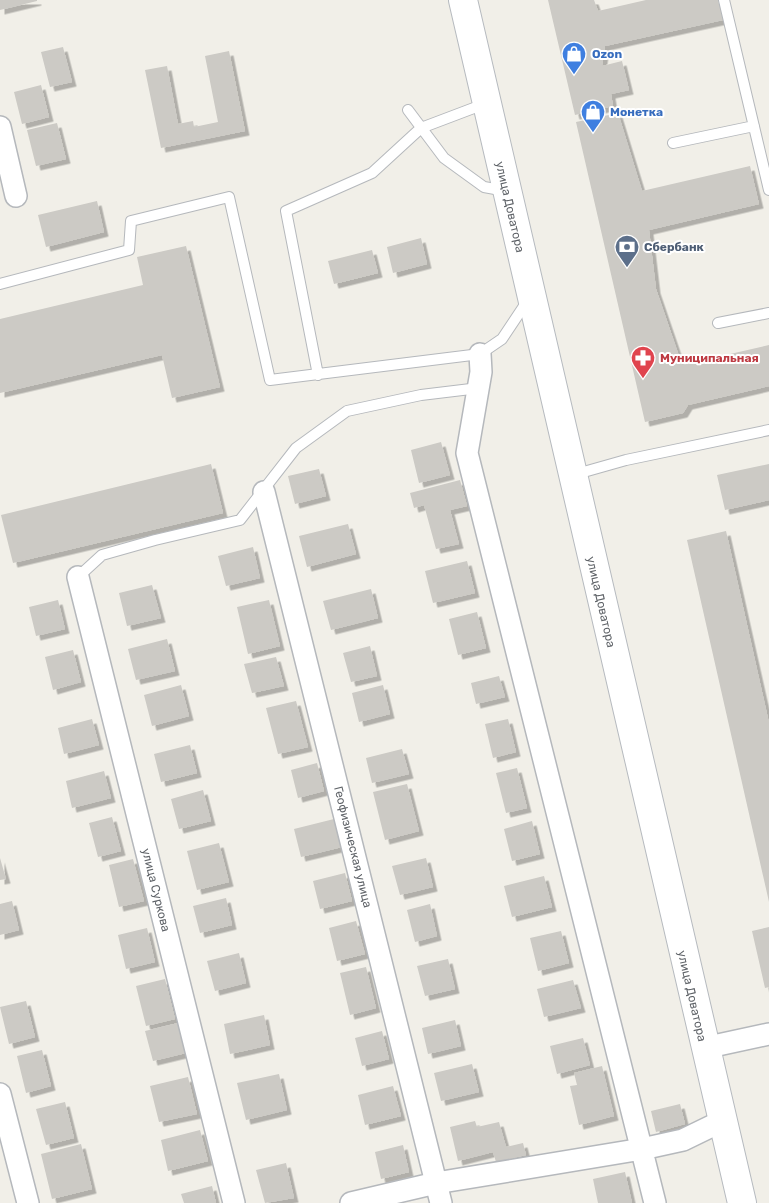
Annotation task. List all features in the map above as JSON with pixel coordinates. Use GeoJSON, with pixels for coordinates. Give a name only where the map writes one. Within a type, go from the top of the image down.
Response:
{"type":"FeatureCollection","features":[{"type":"Feature","properties":{"kind":"main road","name":"улица Доватора"},"geometry":{"type":"LineString","coordinates":[[463,0],[704,1048],[742,1203]]}},
{"type":"Feature","properties":{"kind":"street"},"geometry":{"type":"LineString","coordinates":[[0,127],[16,196]]}},
{"type":"Feature","properties":{"kind":"street"},"geometry":{"type":"LineString","coordinates":[[480,354],[479,388],[467,453],[655,1203]]}},
{"type":"Feature","properties":{"kind":"street","name":"Геофизическая улица"},"geometry":{"type":"LineString","coordinates":[[264,492],[439,1193]]}},
{"type":"Feature","properties":{"kind":"street","name":"улица Суркова"},"geometry":{"type":"LineString","coordinates":[[78,577],[234,1203]]}},
{"type":"Feature","properties":{"kind":"street"},"geometry":{"type":"LineString","coordinates":[[704,1048],[769,1034]]}},
{"type":"Feature","properties":{"kind":"street"},"geometry":{"type":"LineString","coordinates":[[0,1094],[28,1203]]}},
{"type":"Feature","properties":{"kind":"street"},"geometry":{"type":"LineString","coordinates":[[351,1203],[439,1193],[683,1140],[722,1121]]}},
{"type":"Feature","properties":{"kind":"lane"},"geometry":{"type":"LineString","coordinates":[[724,0],[769,190]]}},
{"type":"Feature","properties":{"kind":"lane"},"geometry":{"type":"LineString","coordinates":[[318,375],[286,210],[372,173],[422,128],[488,103]]}},
{"type":"Feature","properties":{"kind":"lane"},"geometry":{"type":"LineString","coordinates":[[408,110],[444,158],[484,188],[506,191]]}},
{"type":"Feature","properties":{"kind":"lane"},"geometry":{"type":"LineString","coordinates":[[673,143],[754,126]]}},
{"type":"Feature","properties":{"kind":"lane"},"geometry":{"type":"LineString","coordinates":[[0,284],[129,250],[131,221],[229,197],[270,380],[480,354],[502,339],[530,297]]}},
{"type":"Feature","properties":{"kind":"lane"},"geometry":{"type":"LineString","coordinates":[[718,323],[769,313]]}},
{"type":"Feature","properties":{"kind":"lane"},"geometry":{"type":"LineString","coordinates":[[78,577],[102,555],[155,540],[240,520],[264,492],[296,448],[347,411],[421,396],[479,388]]}},
{"type":"Feature","properties":{"kind":"lane"},"geometry":{"type":"LineString","coordinates":[[572,475],[626,460],[769,430]]}},
{"type":"Feature","properties":{"kind":"building"},"geometry":{"type":"Polygon","coordinates":[[[0,0],[37,0],[37,1],[0,10],[0,0]]]}},
{"type":"Feature","properties":{"kind":"building"},"geometry":{"type":"Polygon","coordinates":[[[548,0],[594,0],[598,11],[646,0],[718,0],[723,20],[605,46],[602,66],[622,61],[629,90],[611,94],[613,106],[575,115],[548,0]]]}},
{"type":"Feature","properties":{"kind":"building"},"geometry":{"type":"Polygon","coordinates":[[[63,47],[72,82],[50,87],[41,52],[63,47]]]}},
{"type":"Feature","properties":{"kind":"building"},"geometry":{"type":"Polygon","coordinates":[[[229,51],[245,131],[161,148],[145,70],[167,66],[178,124],[193,121],[194,127],[218,122],[205,56],[229,51]]]}},
{"type":"Feature","properties":{"kind":"building"},"geometry":{"type":"Polygon","coordinates":[[[41,85],[49,117],[22,124],[14,92],[41,85]]]}},
{"type":"Feature","properties":{"kind":"building"},"geometry":{"type":"Polygon","coordinates":[[[618,113],[642,191],[750,166],[759,204],[649,230],[656,289],[682,365],[769,345],[769,386],[688,405],[683,413],[645,422],[576,122],[618,113]]]}},
{"type":"Feature","properties":{"kind":"building"},"geometry":{"type":"Polygon","coordinates":[[[57,123],[66,159],[36,166],[27,130],[57,123]]]}},
{"type":"Feature","properties":{"kind":"building"},"geometry":{"type":"Polygon","coordinates":[[[97,201],[104,232],[46,247],[38,215],[97,201]]]}},
{"type":"Feature","properties":{"kind":"building"},"geometry":{"type":"Polygon","coordinates":[[[421,238],[427,264],[393,273],[387,247],[421,238]]]}},
{"type":"Feature","properties":{"kind":"building"},"geometry":{"type":"Polygon","coordinates":[[[186,246],[220,387],[172,398],[162,355],[0,393],[0,319],[143,285],[137,257],[186,246]]]}},
{"type":"Feature","properties":{"kind":"building"},"geometry":{"type":"Polygon","coordinates":[[[372,250],[378,273],[334,284],[328,261],[372,250]]]}},
{"type":"Feature","properties":{"kind":"building"},"geometry":{"type":"Polygon","coordinates":[[[441,442],[450,475],[419,483],[411,450],[441,442]]]}},
{"type":"Feature","properties":{"kind":"building"},"geometry":{"type":"Polygon","coordinates":[[[211,464],[223,513],[13,563],[1,515],[211,464]]]}},
{"type":"Feature","properties":{"kind":"building"},"geometry":{"type":"Polygon","coordinates":[[[769,464],[769,500],[725,510],[717,475],[769,464]]]}},
{"type":"Feature","properties":{"kind":"building"},"geometry":{"type":"Polygon","coordinates":[[[319,469],[326,496],[295,504],[288,476],[319,469]]]}},
{"type":"Feature","properties":{"kind":"building"},"geometry":{"type":"Polygon","coordinates":[[[460,480],[467,506],[450,510],[459,544],[436,549],[424,505],[414,508],[410,493],[460,480]]]}},
{"type":"Feature","properties":{"kind":"building"},"geometry":{"type":"Polygon","coordinates":[[[348,524],[356,554],[307,567],[299,536],[348,524]]]}},
{"type":"Feature","properties":{"kind":"building"},"geometry":{"type":"Polygon","coordinates":[[[726,531],[769,723],[769,902],[687,540],[726,531]]]}},
{"type":"Feature","properties":{"kind":"building"},"geometry":{"type":"Polygon","coordinates":[[[253,547],[260,578],[226,586],[218,556],[253,547]]]}},
{"type":"Feature","properties":{"kind":"building"},"geometry":{"type":"Polygon","coordinates":[[[467,561],[475,593],[433,603],[425,571],[467,561]]]}},
{"type":"Feature","properties":{"kind":"building"},"geometry":{"type":"Polygon","coordinates":[[[152,585],[161,618],[127,626],[119,593],[152,585]]]}},
{"type":"Feature","properties":{"kind":"building"},"geometry":{"type":"Polygon","coordinates":[[[371,589],[378,618],[331,630],[323,601],[371,589]]]}},
{"type":"Feature","properties":{"kind":"building"},"geometry":{"type":"Polygon","coordinates":[[[58,600],[65,629],[36,636],[29,607],[58,600]]]}},
{"type":"Feature","properties":{"kind":"building"},"geometry":{"type":"Polygon","coordinates":[[[269,600],[280,646],[248,654],[237,607],[269,600]]]}},
{"type":"Feature","properties":{"kind":"building"},"geometry":{"type":"Polygon","coordinates":[[[477,612],[486,648],[458,655],[449,619],[477,612]]]}},
{"type":"Feature","properties":{"kind":"building"},"geometry":{"type":"Polygon","coordinates":[[[167,639],[175,671],[136,680],[128,649],[167,639]]]}},
{"type":"Feature","properties":{"kind":"building"},"geometry":{"type":"Polygon","coordinates":[[[370,646],[377,676],[351,682],[343,653],[370,646]]]}},
{"type":"Feature","properties":{"kind":"building"},"geometry":{"type":"Polygon","coordinates":[[[73,650],[81,682],[53,690],[45,657],[73,650]]]}},
{"type":"Feature","properties":{"kind":"building"},"geometry":{"type":"Polygon","coordinates":[[[276,657],[284,686],[252,693],[244,664],[276,657]]]}},
{"type":"Feature","properties":{"kind":"building"},"geometry":{"type":"Polygon","coordinates":[[[499,676],[505,697],[476,704],[471,683],[499,676]]]}},
{"type":"Feature","properties":{"kind":"building"},"geometry":{"type":"Polygon","coordinates":[[[181,685],[189,716],[152,726],[144,695],[181,685]]]}},
{"type":"Feature","properties":{"kind":"building"},"geometry":{"type":"Polygon","coordinates":[[[383,685],[390,714],[359,722],[352,693],[383,685]]]}},
{"type":"Feature","properties":{"kind":"building"},"geometry":{"type":"Polygon","coordinates":[[[296,701],[308,747],[278,754],[266,708],[296,701]]]}},
{"type":"Feature","properties":{"kind":"building"},"geometry":{"type":"Polygon","coordinates":[[[92,719],[99,745],[64,754],[58,728],[92,719]]]}},
{"type":"Feature","properties":{"kind":"building"},"geometry":{"type":"Polygon","coordinates":[[[508,719],[516,752],[493,758],[485,724],[508,719]]]}},
{"type":"Feature","properties":{"kind":"building"},"geometry":{"type":"Polygon","coordinates":[[[190,745],[197,773],[161,782],[154,754],[190,745]]]}},
{"type":"Feature","properties":{"kind":"building"},"geometry":{"type":"Polygon","coordinates":[[[402,749],[409,774],[372,783],[366,758],[402,749]]]}},
{"type":"Feature","properties":{"kind":"building"},"geometry":{"type":"Polygon","coordinates":[[[317,763],[324,791],[298,798],[291,770],[317,763]]]}},
{"type":"Feature","properties":{"kind":"building"},"geometry":{"type":"Polygon","coordinates":[[[517,768],[527,808],[506,813],[496,773],[517,768]]]}},
{"type":"Feature","properties":{"kind":"building"},"geometry":{"type":"Polygon","coordinates":[[[104,771],[111,798],[72,808],[66,781],[104,771]]]}},
{"type":"Feature","properties":{"kind":"building"},"geometry":{"type":"Polygon","coordinates":[[[407,784],[419,831],[385,840],[373,792],[407,784]]]}},
{"type":"Feature","properties":{"kind":"building"},"geometry":{"type":"Polygon","coordinates":[[[203,790],[211,821],[179,829],[171,799],[203,790]]]}},
{"type":"Feature","properties":{"kind":"building"},"geometry":{"type":"Polygon","coordinates":[[[112,817],[121,851],[98,857],[89,823],[112,817]]]}},
{"type":"Feature","properties":{"kind":"building"},"geometry":{"type":"Polygon","coordinates":[[[334,819],[342,847],[301,857],[294,829],[334,819]]]}},
{"type":"Feature","properties":{"kind":"building"},"geometry":{"type":"Polygon","coordinates":[[[532,821],[540,854],[512,861],[504,829],[532,821]]]}},
{"type":"Feature","properties":{"kind":"building"},"geometry":{"type":"Polygon","coordinates":[[[219,843],[229,882],[197,890],[187,851],[219,843]]]}},
{"type":"Feature","properties":{"kind":"building"},"geometry":{"type":"Polygon","coordinates":[[[0,858],[6,879],[0,880],[0,858]]]}},
{"type":"Feature","properties":{"kind":"building"},"geometry":{"type":"Polygon","coordinates":[[[426,858],[433,887],[400,895],[392,866],[426,858]]]}},
{"type":"Feature","properties":{"kind":"building"},"geometry":{"type":"Polygon","coordinates":[[[133,859],[144,901],[119,907],[109,865],[133,859]]]}},
{"type":"Feature","properties":{"kind":"building"},"geometry":{"type":"Polygon","coordinates":[[[345,873],[352,901],[320,909],[313,881],[345,873]]]}},
{"type":"Feature","properties":{"kind":"building"},"geometry":{"type":"Polygon","coordinates":[[[544,876],[552,907],[512,917],[504,886],[544,876]]]}},
{"type":"Feature","properties":{"kind":"building"},"geometry":{"type":"Polygon","coordinates":[[[226,898],[232,925],[200,933],[193,906],[226,898]]]}},
{"type":"Feature","properties":{"kind":"building"},"geometry":{"type":"Polygon","coordinates":[[[12,901],[19,930],[0,935],[0,904],[12,901]]]}},
{"type":"Feature","properties":{"kind":"building"},"geometry":{"type":"Polygon","coordinates":[[[430,904],[437,936],[415,942],[407,910],[430,904]]]}},
{"type":"Feature","properties":{"kind":"building"},"geometry":{"type":"Polygon","coordinates":[[[356,921],[365,954],[337,961],[329,928],[356,921]]]}},
{"type":"Feature","properties":{"kind":"building"},"geometry":{"type":"Polygon","coordinates":[[[769,927],[769,987],[765,988],[752,931],[769,927]]]}},
{"type":"Feature","properties":{"kind":"building"},"geometry":{"type":"Polygon","coordinates":[[[147,928],[155,962],[126,969],[118,935],[147,928]]]}},
{"type":"Feature","properties":{"kind":"building"},"geometry":{"type":"Polygon","coordinates":[[[561,931],[569,963],[538,971],[530,938],[561,931]]]}},
{"type":"Feature","properties":{"kind":"building"},"geometry":{"type":"Polygon","coordinates":[[[239,953],[246,983],[215,991],[207,961],[239,953]]]}},
{"type":"Feature","properties":{"kind":"building"},"geometry":{"type":"Polygon","coordinates":[[[448,959],[455,989],[425,996],[417,966],[448,959]]]}},
{"type":"Feature","properties":{"kind":"building"},"geometry":{"type":"Polygon","coordinates":[[[366,967],[376,1008],[350,1015],[340,973],[366,967]]]}},
{"type":"Feature","properties":{"kind":"building"},"geometry":{"type":"Polygon","coordinates":[[[165,979],[175,1019],[146,1026],[136,986],[165,979]]]}},
{"type":"Feature","properties":{"kind":"building"},"geometry":{"type":"Polygon","coordinates":[[[573,980],[581,1008],[544,1017],[537,989],[573,980]]]}},
{"type":"Feature","properties":{"kind":"building"},"geometry":{"type":"Polygon","coordinates":[[[26,1001],[35,1037],[9,1044],[0,1007],[26,1001]]]}},
{"type":"Feature","properties":{"kind":"building"},"geometry":{"type":"Polygon","coordinates":[[[264,1015],[270,1045],[230,1054],[224,1024],[264,1015]]]}},
{"type":"Feature","properties":{"kind":"building"},"geometry":{"type":"Polygon","coordinates":[[[455,1020],[461,1046],[428,1054],[422,1028],[455,1020]]]}},
{"type":"Feature","properties":{"kind":"building"},"geometry":{"type":"Polygon","coordinates":[[[178,1023],[186,1053],[153,1061],[145,1031],[178,1023]]]}},
{"type":"Feature","properties":{"kind":"building"},"geometry":{"type":"Polygon","coordinates":[[[382,1031],[389,1059],[362,1066],[355,1038],[382,1031]]]}},
{"type":"Feature","properties":{"kind":"building"},"geometry":{"type":"Polygon","coordinates":[[[583,1038],[590,1065],[557,1074],[550,1046],[583,1038]]]}},
{"type":"Feature","properties":{"kind":"building"},"geometry":{"type":"Polygon","coordinates":[[[42,1050],[51,1086],[26,1093],[17,1056],[42,1050]]]}},
{"type":"Feature","properties":{"kind":"building"},"geometry":{"type":"Polygon","coordinates":[[[472,1064],[479,1092],[441,1101],[434,1073],[472,1064]]]}},
{"type":"Feature","properties":{"kind":"building"},"geometry":{"type":"Polygon","coordinates":[[[602,1066],[614,1116],[579,1125],[570,1086],[577,1085],[574,1073],[602,1066]]]}},
{"type":"Feature","properties":{"kind":"building"},"geometry":{"type":"Polygon","coordinates":[[[279,1074],[287,1110],[246,1120],[237,1083],[279,1074]]]}},
{"type":"Feature","properties":{"kind":"building"},"geometry":{"type":"Polygon","coordinates":[[[188,1077],[197,1114],[159,1122],[150,1086],[188,1077]]]}},
{"type":"Feature","properties":{"kind":"building"},"geometry":{"type":"Polygon","coordinates":[[[393,1086],[401,1116],[365,1125],[358,1095],[393,1086]]]}},
{"type":"Feature","properties":{"kind":"building"},"geometry":{"type":"Polygon","coordinates":[[[65,1102],[74,1138],[46,1145],[36,1109],[65,1102]]]}},
{"type":"Feature","properties":{"kind":"building"},"geometry":{"type":"Polygon","coordinates":[[[680,1104],[685,1124],[656,1132],[651,1111],[680,1104]]]}},
{"type":"Feature","properties":{"kind":"building"},"geometry":{"type":"Polygon","coordinates":[[[475,1121],[477,1127],[499,1122],[506,1147],[523,1143],[526,1155],[496,1162],[493,1152],[458,1161],[450,1127],[475,1121]]]}},
{"type":"Feature","properties":{"kind":"building"},"geometry":{"type":"Polygon","coordinates":[[[200,1130],[208,1161],[168,1171],[161,1140],[200,1130]]]}},
{"type":"Feature","properties":{"kind":"building"},"geometry":{"type":"Polygon","coordinates":[[[81,1144],[92,1189],[52,1199],[41,1154],[81,1144]]]}},
{"type":"Feature","properties":{"kind":"building"},"geometry":{"type":"Polygon","coordinates":[[[403,1145],[409,1172],[381,1179],[375,1152],[403,1145]]]}},
{"type":"Feature","properties":{"kind":"building"},"geometry":{"type":"Polygon","coordinates":[[[286,1163],[294,1198],[265,1203],[256,1170],[286,1163]]]}},
{"type":"Feature","properties":{"kind":"building"},"geometry":{"type":"Polygon","coordinates":[[[625,1172],[632,1203],[598,1203],[593,1179],[625,1172]]]}},
{"type":"Feature","properties":{"kind":"building"},"geometry":{"type":"Polygon","coordinates":[[[212,1186],[216,1203],[184,1203],[181,1194],[212,1186]]]}},
{"type":"Feature","properties":{"kind":"place","name":"Ozon"},"geometry":{"type":"Point","coordinates":[574,75]}},
{"type":"Feature","properties":{"kind":"place","name":"Монетка"},"geometry":{"type":"Point","coordinates":[593,133]}},
{"type":"Feature","properties":{"kind":"place","name":"Сбербанк"},"geometry":{"type":"Point","coordinates":[627,268]}},
{"type":"Feature","properties":{"kind":"place","name":"Муниципальная"},"geometry":{"type":"Point","coordinates":[643,379]}}]}
